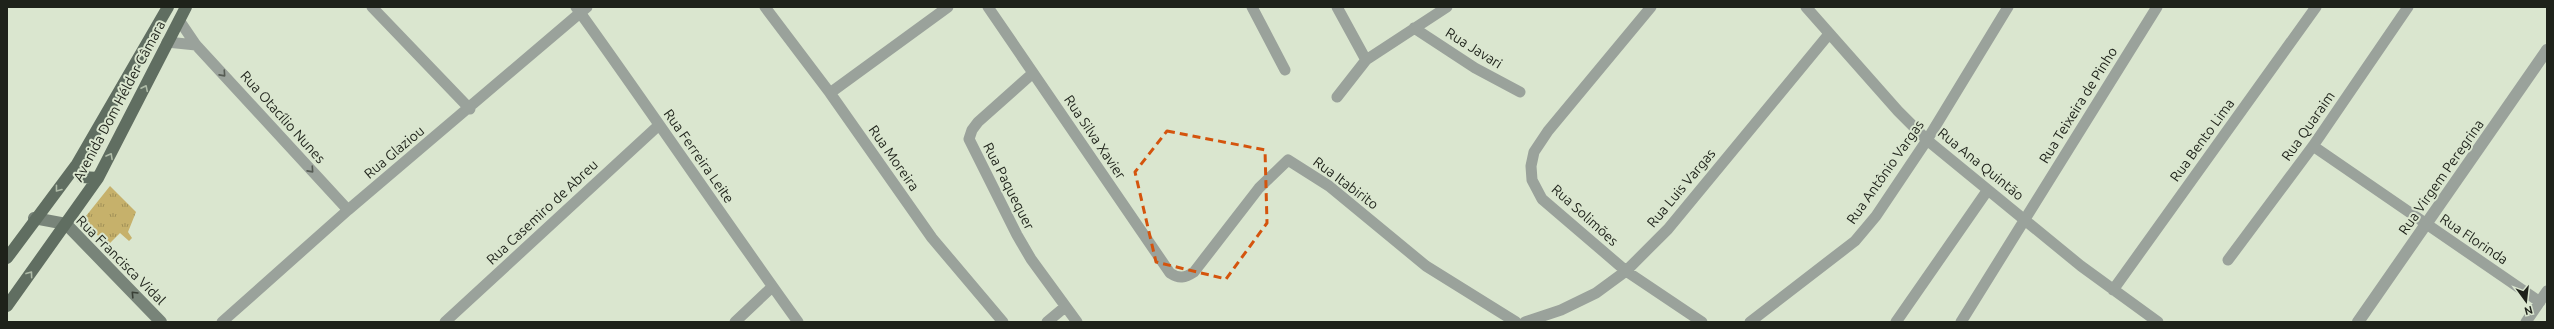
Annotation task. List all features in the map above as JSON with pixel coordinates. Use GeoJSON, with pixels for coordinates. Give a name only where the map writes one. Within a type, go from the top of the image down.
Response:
{"type":"FeatureCollection","features":[{"type":"Feature","properties":{"kind":"main road","name":"Avenida Dom Hélder Câmara"},"geometry":{"type":"LineString","coordinates":[[7,258],[34,218],[77,164],[168,7]]}},
{"type":"Feature","properties":{"kind":"main road","name":"Avenida Dom Hélder Câmara"},"geometry":{"type":"LineString","coordinates":[[7,306],[98,178],[186,7]]}},
{"type":"Feature","properties":{"kind":"main road"},"geometry":{"type":"LineString","coordinates":[[77,164],[82,177],[98,178]]}},
{"type":"Feature","properties":{"kind":"main road","name":"Rua Francisca Vidal"},"geometry":{"type":"LineString","coordinates":[[34,218],[66,224],[161,322]]}},
{"type":"Feature","properties":{"kind":"street"},"geometry":{"type":"LineString","coordinates":[[372,7],[470,109]]}},
{"type":"Feature","properties":{"kind":"street","name":"Rua Moreira"},"geometry":{"type":"LineString","coordinates":[[765,7],[830,93],[932,238],[1003,322]]}},
{"type":"Feature","properties":{"kind":"street"},"geometry":{"type":"LineString","coordinates":[[830,93],[948,7]]}},
{"type":"Feature","properties":{"kind":"street","name":"Rua Silva Xavier"},"geometry":{"type":"LineString","coordinates":[[988,7],[1170,273],[1182,278]]}},
{"type":"Feature","properties":{"kind":"street"},"geometry":{"type":"LineString","coordinates":[[1252,7],[1285,70]]}},
{"type":"Feature","properties":{"kind":"street"},"geometry":{"type":"LineString","coordinates":[[1337,7],[1366,60]]}},
{"type":"Feature","properties":{"kind":"street"},"geometry":{"type":"LineString","coordinates":[[1337,98],[1366,60],[1447,7]]}},
{"type":"Feature","properties":{"kind":"street","name":"Rua Solimões"},"geometry":{"type":"LineString","coordinates":[[1651,7],[1548,131],[1534,152],[1531,166],[1532,180],[1542,199],[1626,271],[1702,322]]}},
{"type":"Feature","properties":{"kind":"street","name":"Rua Ana Quintão"},"geometry":{"type":"LineString","coordinates":[[1806,7],[1927,140],[1988,191],[2113,290],[2158,322]]}},
{"type":"Feature","properties":{"kind":"street","name":"Rua Teixeira de Pinho"},"geometry":{"type":"LineString","coordinates":[[1961,322],[2157,7]]}},
{"type":"Feature","properties":{"kind":"street","name":"Rua Bento Lima"},"geometry":{"type":"LineString","coordinates":[[2113,290],[2316,7]]}},
{"type":"Feature","properties":{"kind":"street","name":"Rua Quaraim"},"geometry":{"type":"LineString","coordinates":[[2228,260],[2313,146],[2408,7]]}},
{"type":"Feature","properties":{"kind":"street","name":"Rua Glaziou"},"geometry":{"type":"LineString","coordinates":[[222,322],[348,210],[470,109],[581,9]]}},
{"type":"Feature","properties":{"kind":"street","name":"Rua Ferreira Leite"},"geometry":{"type":"LineString","coordinates":[[581,9],[659,125],[697,177],[771,288],[798,322]]}},
{"type":"Feature","properties":{"kind":"street","name":"Rua Antônio Vargas"},"geometry":{"type":"LineString","coordinates":[[1750,322],[1855,241],[1876,216],[1927,140],[2004,9]]}},
{"type":"Feature","properties":{"kind":"street","name":"Rua Otacílio Nunes"},"geometry":{"type":"LineString","coordinates":[[179,20],[196,45],[348,210]]}},
{"type":"Feature","properties":{"kind":"street","name":"Rua Javari"},"geometry":{"type":"LineString","coordinates":[[1414,28],[1475,68],[1520,92]]}},
{"type":"Feature","properties":{"kind":"street","name":"Rua Luis Vargas"},"geometry":{"type":"LineString","coordinates":[[1524,322],[1561,310],[1596,293],[1626,271],[1668,229],[1829,34]]}},
{"type":"Feature","properties":{"kind":"street"},"geometry":{"type":"LineString","coordinates":[[167,42],[196,45]]}},
{"type":"Feature","properties":{"kind":"street","name":"Rua Virgem Peregrina"},"geometry":{"type":"LineString","coordinates":[[2358,322],[2547,50]]}},
{"type":"Feature","properties":{"kind":"street","name":"Rua Paquequer"},"geometry":{"type":"LineString","coordinates":[[1033,73],[978,122],[972,130],[969,139],[1017,235],[1065,307],[1077,322]]}},
{"type":"Feature","properties":{"kind":"street","name":"Rua Casemiro de Abreu"},"geometry":{"type":"LineString","coordinates":[[445,322],[659,125]]}},
{"type":"Feature","properties":{"kind":"street","name":"Rua Florinda"},"geometry":{"type":"LineString","coordinates":[[2313,146],[2540,302]]}},
{"type":"Feature","properties":{"kind":"street","name":"Rua Itabirito"},"geometry":{"type":"LineString","coordinates":[[1182,278],[1194,272],[1259,188],[1288,160],[1330,186],[1426,266],[1516,322]]}},
{"type":"Feature","properties":{"kind":"street"},"geometry":{"type":"LineString","coordinates":[[1896,322],[1988,191]]}},
{"type":"Feature","properties":{"kind":"street"},"geometry":{"type":"LineString","coordinates":[[735,322],[771,288]]}},
{"type":"Feature","properties":{"kind":"street"},"geometry":{"type":"LineString","coordinates":[[2529,321],[2547,291]]}},
{"type":"Feature","properties":{"kind":"street"},"geometry":{"type":"LineString","coordinates":[[1047,322],[1065,307]]}},
{"type":"Feature","properties":{"kind":"highlighted area"},"geometry":{"type":"Polygon","coordinates":[[[1167,131],[1265,150],[1267,223],[1226,279],[1156,262],[1135,172],[1167,131]]]}},
{"type":"Feature","properties":{"kind":"green space"},"geometry":{"type":"Polygon","coordinates":[[[110,186],[136,212],[128,232],[132,238],[129,241],[120,233],[107,246],[85,221],[86,216],[110,186]]]}}]}
